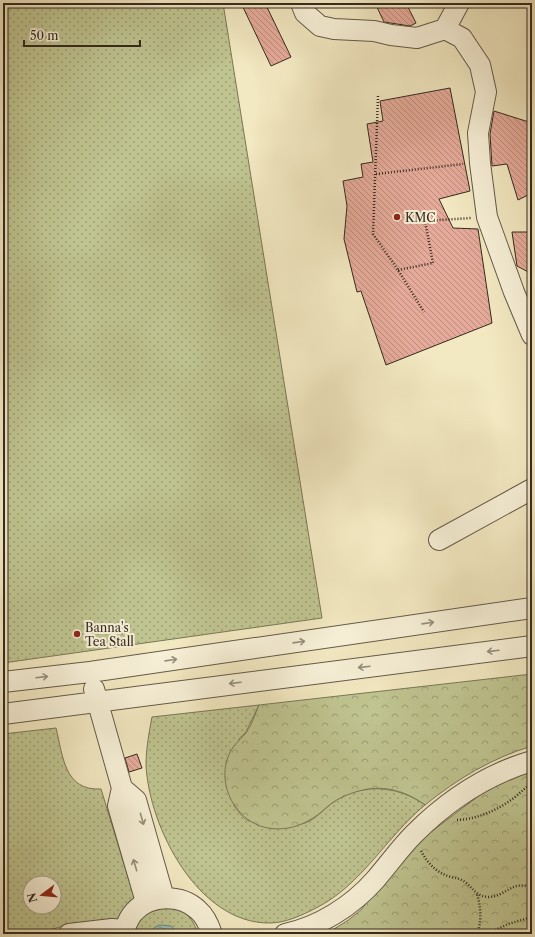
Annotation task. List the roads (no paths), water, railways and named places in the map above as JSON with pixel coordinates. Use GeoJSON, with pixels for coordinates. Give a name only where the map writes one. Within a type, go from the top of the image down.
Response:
{"type":"FeatureCollection","features":[{"type":"Feature","properties":{"kind":"street"},"geometry":{"type":"LineString","coordinates":[[302,3],[305,13],[320,26],[334,29],[374,31],[391,35],[417,38],[445,29],[459,3]]}},
{"type":"Feature","properties":{"kind":"street"},"geometry":{"type":"LineString","coordinates":[[445,29],[462,38],[480,65],[486,92],[478,133],[487,216],[514,292],[532,335]]}},
{"type":"Feature","properties":{"kind":"street"},"geometry":{"type":"LineString","coordinates":[[439,540],[532,489]]}},
{"type":"Feature","properties":{"kind":"street"},"geometry":{"type":"LineString","coordinates":[[3,682],[90,672],[532,608]]}},
{"type":"Feature","properties":{"kind":"street"},"geometry":{"type":"LineString","coordinates":[[3,714],[532,646]]}},
{"type":"Feature","properties":{"kind":"street"},"geometry":{"type":"LineString","coordinates":[[90,672],[122,788],[118,806],[155,900]]}},
{"type":"Feature","properties":{"kind":"street"},"geometry":{"type":"LineString","coordinates":[[285,934],[306,928],[322,921],[350,903],[375,880],[399,850],[423,825],[467,792],[487,780],[532,761]]}},
{"type":"Feature","properties":{"kind":"street"},"geometry":{"type":"LineString","coordinates":[[69,934],[88,930],[112,928],[124,932],[126,924],[134,912],[155,900],[174,898],[187,902],[199,910],[207,922],[212,934]]}},
{"type":"Feature","properties":{"kind":"water"},"geometry":{"type":"Polygon","coordinates":[[[160,925],[171,926],[179,934],[149,934],[155,927],[160,925]]]}},
{"type":"Feature","properties":{"kind":"place","name":"KMC"},"geometry":{"type":"Point","coordinates":[397,217]}},
{"type":"Feature","properties":{"kind":"place","name":"Banna's Tea Stall"},"geometry":{"type":"Point","coordinates":[77,634]}}]}
